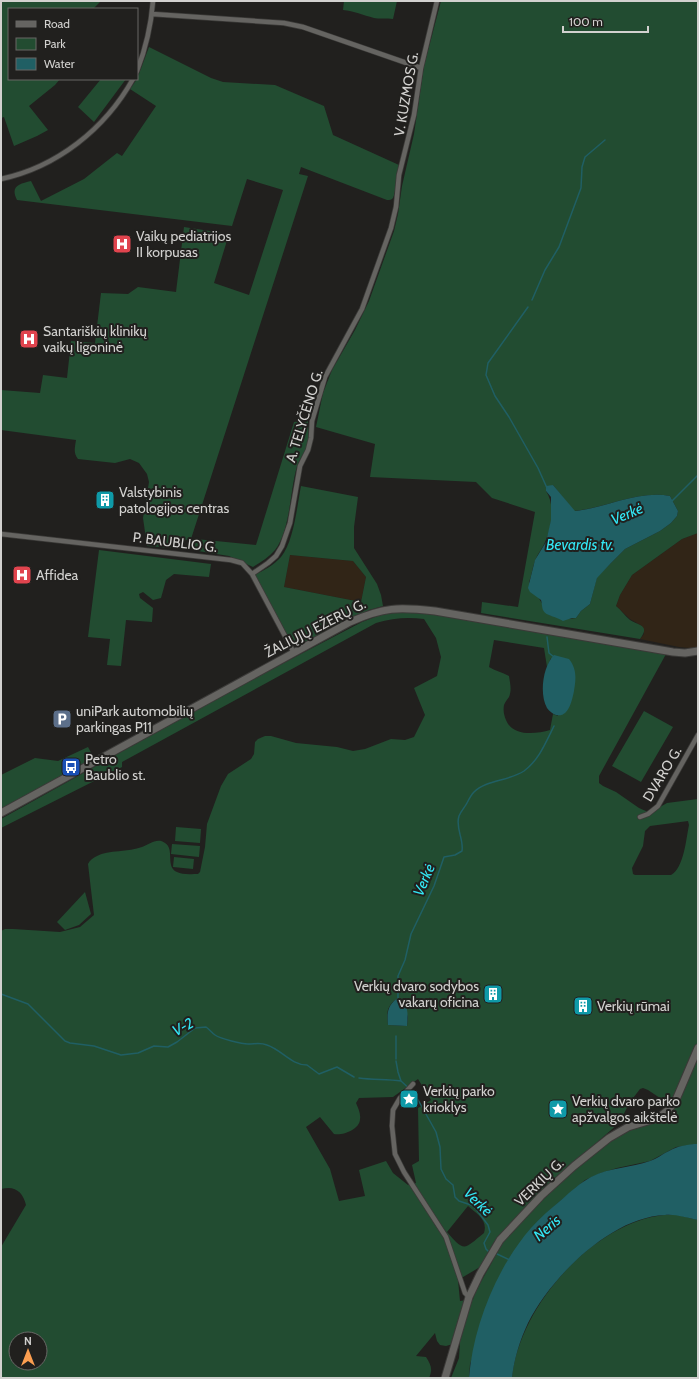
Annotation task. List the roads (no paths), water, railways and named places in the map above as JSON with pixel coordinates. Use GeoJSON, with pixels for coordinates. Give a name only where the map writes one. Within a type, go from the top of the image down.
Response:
{"type":"FeatureCollection","features":[{"type":"Feature","properties":{"kind":"main road","name":"ŽALIŲJŲ EŽERŲ G."},"geometry":{"type":"LineString","coordinates":[[1,813],[350,622],[378,611],[401,608],[466,615],[673,652],[685,653],[698,651]]}},
{"type":"Feature","properties":{"kind":"main road","name":"VERKIŲ G."},"geometry":{"type":"LineString","coordinates":[[445,1378],[469,1297],[480,1274],[500,1240],[542,1196],[574,1166],[609,1138],[628,1127],[658,1118],[672,1107],[698,1048]]}},
{"type":"Feature","properties":{"kind":"street"},"geometry":{"type":"LineString","coordinates":[[138,68],[147,42],[153,1]]}},
{"type":"Feature","properties":{"kind":"street","name":"V. KUZMOS G."},"geometry":{"type":"LineString","coordinates":[[398,190],[399,175],[408,146],[414,115],[420,68],[437,1]]}},
{"type":"Feature","properties":{"kind":"street"},"geometry":{"type":"LineString","coordinates":[[152,14],[284,23],[303,28],[420,68]]}},
{"type":"Feature","properties":{"kind":"street"},"geometry":{"type":"LineString","coordinates":[[1,179],[24,173],[65,153],[77,144],[92,132],[105,117],[121,98],[132,80]]}},
{"type":"Feature","properties":{"kind":"street","name":"A. TELYČĖNO G."},"geometry":{"type":"LineString","coordinates":[[252,574],[276,556],[286,538],[296,495],[300,466],[308,450],[311,438],[312,421],[325,377],[362,309],[391,228],[398,190]]}},
{"type":"Feature","properties":{"kind":"street","name":"P. BAUBLIO G."},"geometry":{"type":"LineString","coordinates":[[1,534],[231,560],[242,563],[252,574],[294,653]]}},
{"type":"Feature","properties":{"kind":"street","name":"DVARO G."},"geometry":{"type":"LineString","coordinates":[[640,817],[648,814],[658,806],[698,735]]}},
{"type":"Feature","properties":{"kind":"street"},"geometry":{"type":"LineString","coordinates":[[413,1084],[397,1102],[392,1118],[395,1154],[404,1172],[446,1237],[465,1293],[469,1297]]}},
{"type":"Feature","properties":{"kind":"water","name":"Bevardis tv."},"geometry":{"type":"Polygon","coordinates":[[[553,485],[575,511],[598,507],[634,497],[658,495],[670,496],[678,511],[677,516],[671,523],[660,531],[625,549],[597,578],[590,604],[581,611],[576,618],[563,621],[544,612],[541,600],[530,592],[528,588],[535,560],[546,542],[551,520],[551,497],[546,491],[546,486],[553,485]]]}},
{"type":"Feature","properties":{"kind":"water"},"geometry":{"type":"Polygon","coordinates":[[[554,655],[569,659],[572,663],[575,674],[575,687],[571,703],[567,711],[560,715],[555,715],[548,709],[543,695],[543,680],[547,666],[554,655]]]}},
{"type":"Feature","properties":{"kind":"water"},"geometry":{"type":"Polygon","coordinates":[[[396,999],[405,1002],[408,1014],[407,1026],[388,1025],[388,1011],[396,999]]]}},
{"type":"Feature","properties":{"kind":"water","name":"Neris"},"geometry":{"type":"Polygon","coordinates":[[[698,1144],[698,1220],[669,1215],[645,1218],[624,1226],[604,1238],[585,1252],[567,1269],[538,1305],[528,1323],[520,1343],[512,1378],[469,1378],[471,1358],[481,1318],[489,1298],[497,1279],[531,1228],[549,1210],[575,1188],[591,1177],[613,1169],[650,1161],[672,1149],[698,1144]]]}},
{"type":"Feature","properties":{"kind":"waterway"},"geometry":{"type":"LineString","coordinates":[[532,300],[545,270],[559,247],[581,188],[582,167],[585,157],[605,140]]}},
{"type":"Feature","properties":{"kind":"waterway"},"geometry":{"type":"LineString","coordinates":[[528,307],[488,363],[486,375],[495,396],[509,417],[538,468],[547,488]]}},
{"type":"Feature","properties":{"kind":"waterway","name":"Verkė"},"geometry":{"type":"LineString","coordinates":[[672,501],[698,475]]}},
{"type":"Feature","properties":{"kind":"waterway","name":"Verkė"},"geometry":{"type":"LineString","coordinates":[[547,637],[549,653],[554,657]]}},
{"type":"Feature","properties":{"kind":"waterway","name":"Verkė"},"geometry":{"type":"LineString","coordinates":[[398,1000],[398,976],[405,960],[411,934],[434,886],[444,857],[455,855],[462,851],[462,842],[458,825],[461,812],[472,794],[479,788],[512,777],[529,767],[542,750],[554,726]]}},
{"type":"Feature","properties":{"kind":"waterway","name":"V-2"},"geometry":{"type":"LineString","coordinates":[[1,994],[28,1004],[65,1041],[94,1046],[121,1055],[138,1053],[154,1046],[168,1047],[195,1028],[206,1027],[218,1037],[226,1040],[245,1044],[260,1043],[272,1047],[296,1063],[307,1065],[319,1074],[337,1067],[354,1077]]}},
{"type":"Feature","properties":{"kind":"waterway","name":"Verkė"},"geometry":{"type":"LineString","coordinates":[[396,1036],[396,1059]]}},
{"type":"Feature","properties":{"kind":"waterway","name":"Verkė"},"geometry":{"type":"LineString","coordinates":[[396,1061],[401,1081],[413,1092],[436,1132],[440,1147],[441,1169],[446,1179],[453,1185],[455,1197],[459,1201],[471,1205],[476,1209],[488,1225],[490,1232],[484,1243],[489,1252]]}},
{"type":"Feature","properties":{"kind":"waterway","name":"V-2"},"geometry":{"type":"LineString","coordinates":[[359,1078],[401,1081]]}},
{"type":"Feature","properties":{"kind":"waterway","name":"Verkė"},"geometry":{"type":"LineString","coordinates":[[497,1254],[510,1260]]}},
{"type":"Feature","properties":{"kind":"place","name":"Vaikų pediatrijos II korpusas"},"geometry":{"type":"Point","coordinates":[122,244]}},
{"type":"Feature","properties":{"kind":"place","name":"Santariškių klinikų vaikų ligoninė"},"geometry":{"type":"Point","coordinates":[29,339]}},
{"type":"Feature","properties":{"kind":"place","name":"Valstybinis patologijos centras"},"geometry":{"type":"Point","coordinates":[105,500]}},
{"type":"Feature","properties":{"kind":"place","name":"Affidea"},"geometry":{"type":"Point","coordinates":[22,575]}},
{"type":"Feature","properties":{"kind":"place","name":"uniPark automobilių parkingas P11"},"geometry":{"type":"Point","coordinates":[62,719]}},
{"type":"Feature","properties":{"kind":"place","name":"Petro Baublio st."},"geometry":{"type":"Point","coordinates":[71,767]}},
{"type":"Feature","properties":{"kind":"place","name":"Verkių dvaro sodybos vakarų oficina"},"geometry":{"type":"Point","coordinates":[493,994]}},
{"type":"Feature","properties":{"kind":"place","name":"Verkių rūmai"},"geometry":{"type":"Point","coordinates":[583,1006]}},
{"type":"Feature","properties":{"kind":"place","name":"Verkių parko krioklys"},"geometry":{"type":"Point","coordinates":[409,1099]}},
{"type":"Feature","properties":{"kind":"place","name":"Verkių dvaro parko apžvalgos aikštelė"},"geometry":{"type":"Point","coordinates":[558,1109]}}]}
